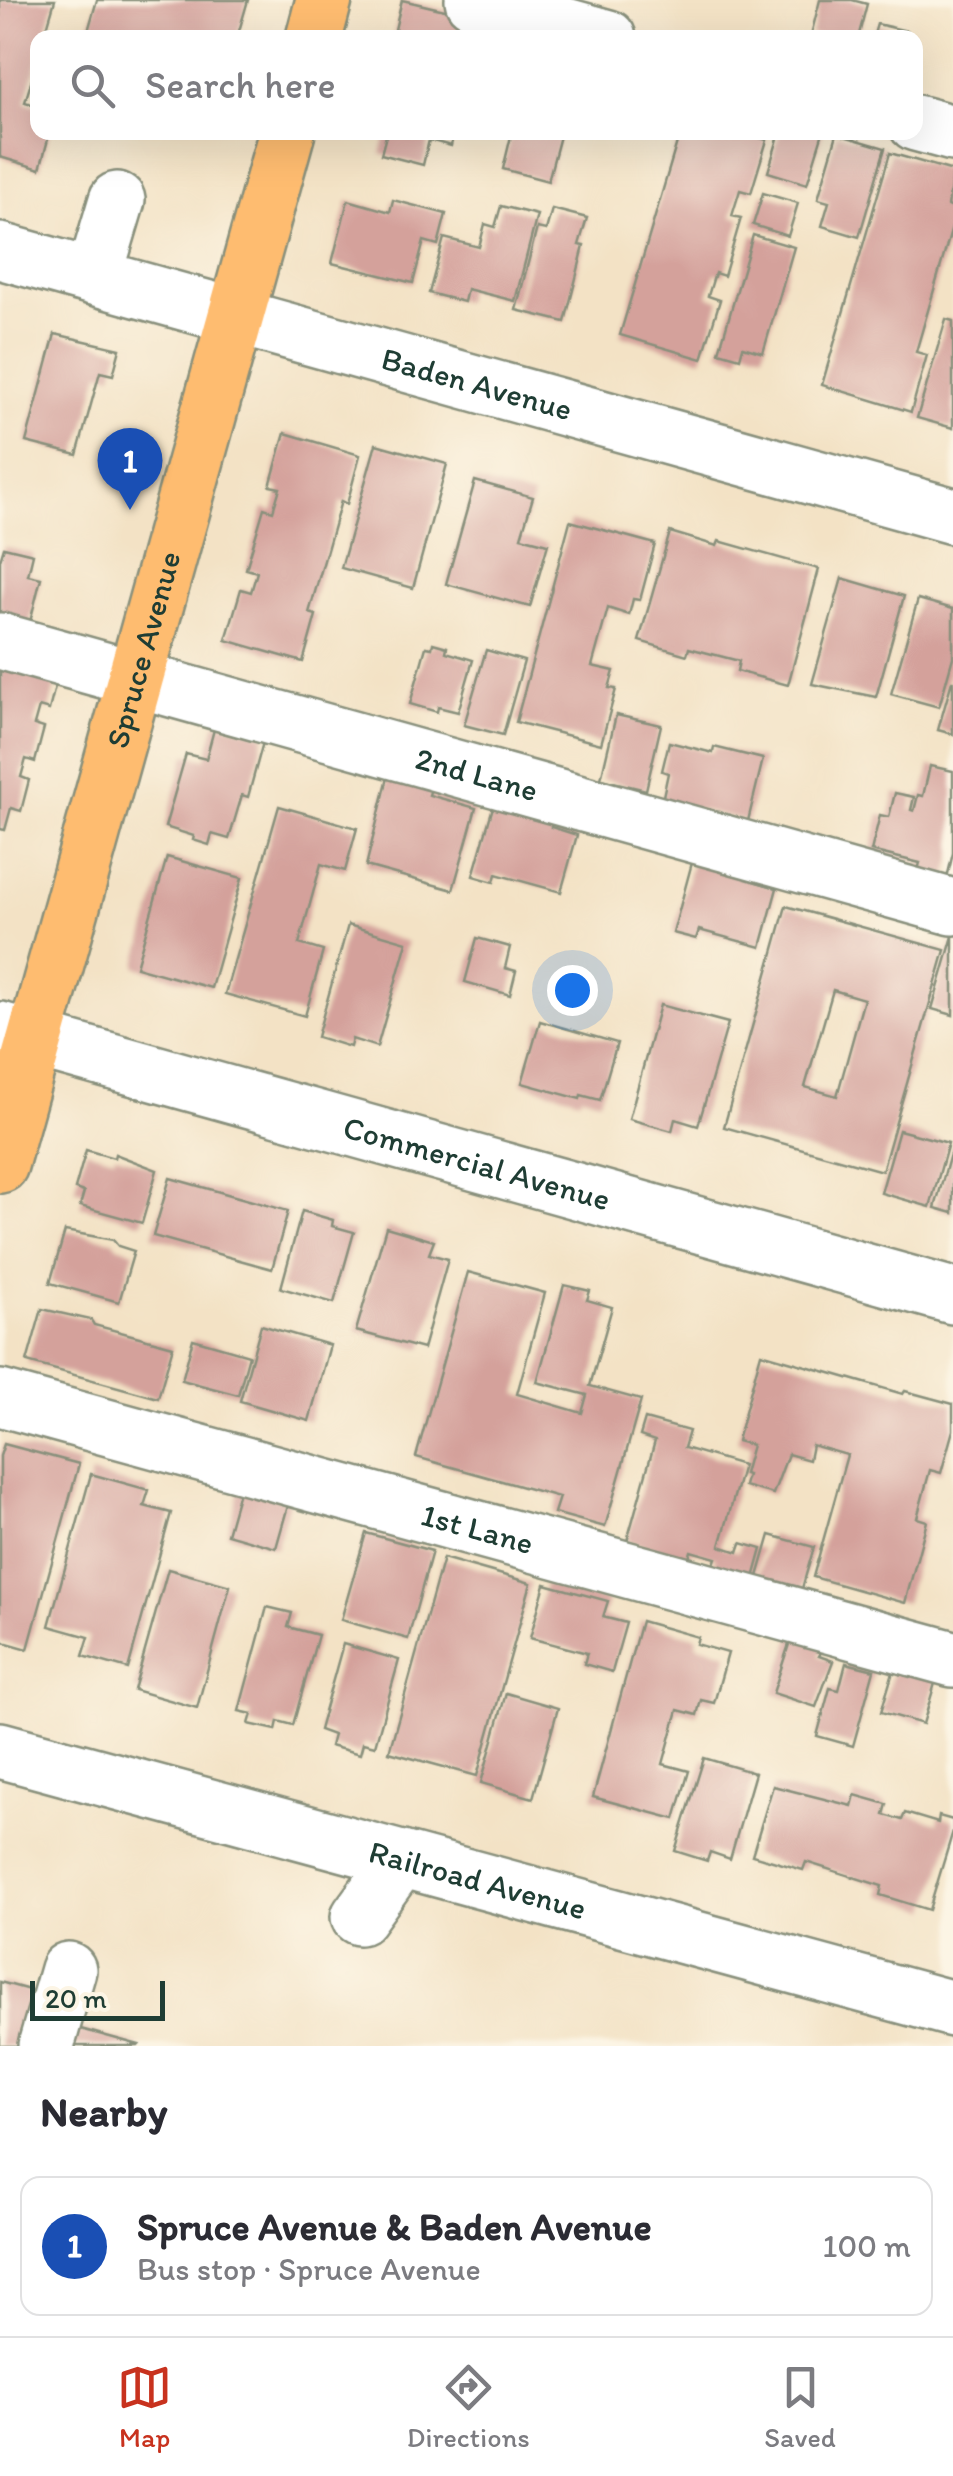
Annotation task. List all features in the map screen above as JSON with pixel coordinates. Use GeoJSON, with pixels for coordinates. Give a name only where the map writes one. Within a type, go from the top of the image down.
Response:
{"type":"FeatureCollection","features":[{"type":"Feature","properties":{"kind":"main road"},"geometry":{"type":"LineString","coordinates":[[316,30],[324,0]]}},
{"type":"Feature","properties":{"kind":"main road","name":"Spruce Avenue"},"geometry":{"type":"LineString","coordinates":[[0,1165],[17,1035],[135,679],[285,140]]}},
{"type":"Feature","properties":{"kind":"street"},"geometry":{"type":"LineString","coordinates":[[472,0],[579,30]]}},
{"type":"Feature","properties":{"kind":"street"},"geometry":{"type":"LineString","coordinates":[[94,277],[118,200]]}},
{"type":"Feature","properties":{"kind":"street","name":"Baden Avenue"},"geometry":{"type":"LineString","coordinates":[[0,251],[953,516]]}},
{"type":"Feature","properties":{"kind":"street","name":"2nd Lane"},"geometry":{"type":"LineString","coordinates":[[0,641],[135,679],[348,718],[953,907]]}},
{"type":"Feature","properties":{"kind":"street","name":"Commercial Avenue"},"geometry":{"type":"LineString","coordinates":[[17,1035],[953,1296]]}},
{"type":"Feature","properties":{"kind":"street","name":"1st Lane"},"geometry":{"type":"LineString","coordinates":[[0,1398],[953,1659]]}},
{"type":"Feature","properties":{"kind":"street","name":"Railroad Avenue"},"geometry":{"type":"LineString","coordinates":[[0,1750],[953,2009]]}},
{"type":"Feature","properties":{"kind":"street"},"geometry":{"type":"LineString","coordinates":[[359,1917],[401,1860]]}},
{"type":"Feature","properties":{"kind":"street"},"geometry":{"type":"LineString","coordinates":[[46,2046],[68,1970]]}},
{"type":"Feature","properties":{"kind":"building"},"geometry":{"type":"Polygon","coordinates":[[[0,0],[55,0],[46,30],[30,30],[30,86],[25,102],[30,104],[30,140],[48,140],[40,169],[0,157],[0,0]]]}},
{"type":"Feature","properties":{"kind":"building"},"geometry":{"type":"Polygon","coordinates":[[[97,0],[248,0],[239,30],[88,30],[97,0]]]}},
{"type":"Feature","properties":{"kind":"building"},"geometry":{"type":"Polygon","coordinates":[[[402,0],[483,19],[481,30],[395,30],[402,0]]]}},
{"type":"Feature","properties":{"kind":"building"},"geometry":{"type":"Polygon","coordinates":[[[820,0],[867,4],[860,30],[812,30],[820,0]]]}},
{"type":"Feature","properties":{"kind":"building"},"geometry":{"type":"Polygon","coordinates":[[[877,24],[903,30],[875,30],[877,24]]]}},
{"type":"Feature","properties":{"kind":"building"},"geometry":{"type":"Polygon","coordinates":[[[385,140],[429,140],[423,165],[381,154],[385,140]]]}},
{"type":"Feature","properties":{"kind":"building"},"geometry":{"type":"Polygon","coordinates":[[[429,140],[452,140],[451,146],[429,140]]]}},
{"type":"Feature","properties":{"kind":"building"},"geometry":{"type":"Polygon","coordinates":[[[510,140],[559,140],[548,181],[503,169],[510,140]]]}},
{"type":"Feature","properties":{"kind":"building"},"geometry":{"type":"Polygon","coordinates":[[[678,140],[767,140],[751,193],[740,190],[732,216],[741,218],[724,276],[715,273],[708,296],[720,300],[702,359],[620,335],[678,140]]]}},
{"type":"Feature","properties":{"kind":"building"},"geometry":{"type":"Polygon","coordinates":[[[778,140],[821,140],[807,184],[768,172],[778,140]]]}},
{"type":"Feature","properties":{"kind":"building"},"geometry":{"type":"Polygon","coordinates":[[[835,140],[858,140],[885,148],[859,237],[822,226],[829,202],[818,199],[835,140]]]}},
{"type":"Feature","properties":{"kind":"building"},"geometry":{"type":"Polygon","coordinates":[[[890,153],[953,171],[948,206],[953,208],[953,224],[916,352],[927,355],[911,412],[822,385],[890,153]]]}},
{"type":"Feature","properties":{"kind":"building"},"geometry":{"type":"Polygon","coordinates":[[[763,193],[798,203],[788,236],[753,225],[763,193]]]}},
{"type":"Feature","properties":{"kind":"building"},"geometry":{"type":"Polygon","coordinates":[[[348,200],[390,212],[393,200],[446,214],[438,245],[424,241],[413,283],[332,263],[348,200]]]}},
{"type":"Feature","properties":{"kind":"building"},"geometry":{"type":"Polygon","coordinates":[[[501,206],[537,215],[515,301],[467,289],[464,302],[429,293],[444,238],[479,247],[485,224],[495,227],[501,206]]]}},
{"type":"Feature","properties":{"kind":"building"},"geometry":{"type":"Polygon","coordinates":[[[552,209],[587,218],[565,322],[516,310],[537,228],[546,230],[552,209]]]}},
{"type":"Feature","properties":{"kind":"building"},"geometry":{"type":"Polygon","coordinates":[[[753,235],[794,247],[763,353],[743,347],[740,358],[719,352],[753,235]]]}},
{"type":"Feature","properties":{"kind":"building"},"geometry":{"type":"Polygon","coordinates":[[[946,319],[953,321],[953,428],[917,418],[946,319]]]}},
{"type":"Feature","properties":{"kind":"building"},"geometry":{"type":"Polygon","coordinates":[[[55,334],[120,349],[113,375],[100,372],[77,455],[26,442],[55,334]]]}},
{"type":"Feature","properties":{"kind":"building"},"geometry":{"type":"Polygon","coordinates":[[[285,433],[360,455],[347,504],[341,501],[309,613],[316,615],[303,662],[226,640],[241,589],[251,592],[257,572],[246,569],[264,508],[273,511],[280,488],[270,486],[285,433]]]}},
{"type":"Feature","properties":{"kind":"building"},"geometry":{"type":"Polygon","coordinates":[[[376,444],[447,464],[413,588],[341,568],[376,444]]]}},
{"type":"Feature","properties":{"kind":"building"},"geometry":{"type":"Polygon","coordinates":[[[475,481],[533,497],[521,537],[548,544],[530,607],[446,584],[475,481]]]}},
{"type":"Feature","properties":{"kind":"building"},"geometry":{"type":"Polygon","coordinates":[[[570,521],[655,544],[640,600],[633,599],[629,615],[608,608],[592,666],[614,671],[609,688],[616,689],[601,744],[516,722],[570,521]]]}},
{"type":"Feature","properties":{"kind":"building"},"geometry":{"type":"Polygon","coordinates":[[[670,532],[717,546],[719,541],[819,569],[788,685],[737,671],[739,661],[689,648],[687,655],[639,641],[670,532]]]}},
{"type":"Feature","properties":{"kind":"building"},"geometry":{"type":"Polygon","coordinates":[[[4,547],[33,554],[28,575],[41,578],[29,626],[0,618],[0,560],[4,547]]]}},
{"type":"Feature","properties":{"kind":"building"},"geometry":{"type":"Polygon","coordinates":[[[842,578],[904,596],[876,697],[812,684],[842,578]]]}},
{"type":"Feature","properties":{"kind":"building"},"geometry":{"type":"Polygon","coordinates":[[[918,599],[953,609],[953,657],[939,707],[891,694],[918,599]]]}},
{"type":"Feature","properties":{"kind":"building"},"geometry":{"type":"Polygon","coordinates":[[[433,643],[447,647],[446,652],[473,660],[458,712],[438,707],[437,712],[410,704],[426,647],[432,648],[433,643]]]}},
{"type":"Feature","properties":{"kind":"building"},"geometry":{"type":"Polygon","coordinates":[[[486,650],[524,661],[503,735],[464,725],[486,650]]]}},
{"type":"Feature","properties":{"kind":"building"},"geometry":{"type":"Polygon","coordinates":[[[0,664],[57,679],[49,710],[39,707],[34,725],[44,728],[35,762],[26,759],[21,777],[29,780],[21,811],[11,808],[5,830],[0,829],[0,664]]]}},
{"type":"Feature","properties":{"kind":"building"},"geometry":{"type":"Polygon","coordinates":[[[953,681],[953,734],[938,730],[953,681]]]}},
{"type":"Feature","properties":{"kind":"building"},"geometry":{"type":"Polygon","coordinates":[[[616,715],[661,725],[646,790],[601,779],[616,715]]]}},
{"type":"Feature","properties":{"kind":"building"},"geometry":{"type":"Polygon","coordinates":[[[216,722],[265,735],[248,797],[242,795],[229,839],[212,834],[209,845],[165,827],[186,754],[206,759],[216,722]]]}},
{"type":"Feature","properties":{"kind":"building"},"geometry":{"type":"Polygon","coordinates":[[[669,742],[713,753],[714,747],[763,759],[748,821],[662,801],[668,773],[662,771],[669,742]]]}},
{"type":"Feature","properties":{"kind":"building"},"geometry":{"type":"Polygon","coordinates":[[[930,766],[953,771],[953,853],[947,878],[918,870],[920,863],[871,851],[880,815],[889,817],[895,793],[914,797],[914,811],[918,795],[923,796],[930,766]]]}},
{"type":"Feature","properties":{"kind":"building"},"geometry":{"type":"Polygon","coordinates":[[[389,773],[432,785],[429,795],[476,808],[453,890],[366,866],[389,773]]]}},
{"type":"Feature","properties":{"kind":"building"},"geometry":{"type":"Polygon","coordinates":[[[279,806],[357,828],[345,871],[321,864],[299,944],[323,951],[305,1016],[225,994],[279,806]]]}},
{"type":"Feature","properties":{"kind":"building"},"geometry":{"type":"Polygon","coordinates":[[[493,807],[577,835],[561,892],[496,874],[494,882],[473,876],[493,807]]]}},
{"type":"Feature","properties":{"kind":"building"},"geometry":{"type":"Polygon","coordinates":[[[167,857],[242,878],[211,988],[136,967],[167,857]]]}},
{"type":"Feature","properties":{"kind":"building"},"geometry":{"type":"Polygon","coordinates":[[[693,859],[752,875],[750,880],[777,888],[761,947],[699,930],[696,939],[673,933],[693,859]]]}},
{"type":"Feature","properties":{"kind":"building"},"geometry":{"type":"Polygon","coordinates":[[[786,906],[945,950],[882,1171],[724,1127],[786,906]],[[833,990],[805,1087],[837,1096],[864,999],[833,990]]]}},
{"type":"Feature","properties":{"kind":"building"},"geometry":{"type":"Polygon","coordinates":[[[348,925],[407,942],[377,1047],[352,1039],[350,1047],[317,1037],[348,925]]]}},
{"type":"Feature","properties":{"kind":"building"},"geometry":{"type":"Polygon","coordinates":[[[953,936],[953,1015],[932,1009],[953,936]]]}},
{"type":"Feature","properties":{"kind":"building"},"geometry":{"type":"Polygon","coordinates":[[[477,938],[510,947],[505,968],[516,971],[510,995],[465,982],[477,938]]]}},
{"type":"Feature","properties":{"kind":"building"},"geometry":{"type":"Polygon","coordinates":[[[660,1005],[728,1023],[698,1126],[675,1119],[672,1131],[629,1119],[660,1005]]]}},
{"type":"Feature","properties":{"kind":"building"},"geometry":{"type":"Polygon","coordinates":[[[540,1021],[617,1043],[600,1100],[581,1095],[580,1099],[522,1083],[540,1021]]]}},
{"type":"Feature","properties":{"kind":"building"},"geometry":{"type":"Polygon","coordinates":[[[899,1130],[948,1143],[930,1207],[881,1193],[899,1130]]]}},
{"type":"Feature","properties":{"kind":"building"},"geometry":{"type":"Polygon","coordinates":[[[953,1147],[953,1213],[935,1208],[953,1147]]]}},
{"type":"Feature","properties":{"kind":"building"},"geometry":{"type":"Polygon","coordinates":[[[86,1150],[114,1158],[115,1154],[157,1170],[142,1223],[80,1206],[84,1192],[75,1189],[86,1150]]]}},
{"type":"Feature","properties":{"kind":"building"},"geometry":{"type":"Polygon","coordinates":[[[170,1178],[288,1211],[272,1269],[153,1236],[170,1178]]]}},
{"type":"Feature","properties":{"kind":"building"},"geometry":{"type":"Polygon","coordinates":[[[302,1211],[333,1220],[332,1226],[354,1232],[334,1303],[281,1288],[302,1211]]]}},
{"type":"Feature","properties":{"kind":"building"},"geometry":{"type":"Polygon","coordinates":[[[386,1227],[434,1241],[429,1254],[448,1259],[423,1349],[356,1331],[386,1227]]]}},
{"type":"Feature","properties":{"kind":"building"},"geometry":{"type":"Polygon","coordinates":[[[65,1231],[113,1240],[134,1251],[119,1302],[50,1283],[65,1231]]]}},
{"type":"Feature","properties":{"kind":"building"},"geometry":{"type":"Polygon","coordinates":[[[468,1272],[545,1293],[517,1394],[582,1413],[587,1395],[537,1382],[564,1285],[590,1291],[587,1300],[612,1307],[590,1386],[641,1400],[605,1527],[554,1513],[559,1497],[416,1457],[468,1272]]]}},
{"type":"Feature","properties":{"kind":"building"},"geometry":{"type":"Polygon","coordinates":[[[42,1309],[173,1346],[158,1398],[27,1362],[42,1309]]]}},
{"type":"Feature","properties":{"kind":"building"},"geometry":{"type":"Polygon","coordinates":[[[261,1325],[330,1345],[309,1421],[240,1401],[261,1325]]]}},
{"type":"Feature","properties":{"kind":"building"},"geometry":{"type":"Polygon","coordinates":[[[193,1339],[249,1355],[238,1395],[182,1380],[193,1339]]]}},
{"type":"Feature","properties":{"kind":"building"},"geometry":{"type":"Polygon","coordinates":[[[761,1353],[903,1394],[905,1391],[953,1404],[953,1430],[941,1473],[930,1470],[917,1518],[927,1521],[905,1603],[813,1577],[847,1455],[812,1445],[809,1460],[788,1454],[773,1494],[744,1486],[752,1445],[737,1441],[761,1353]]]}},
{"type":"Feature","properties":{"kind":"building"},"geometry":{"type":"Polygon","coordinates":[[[645,1419],[689,1431],[684,1448],[743,1465],[720,1546],[738,1552],[741,1543],[762,1549],[754,1578],[713,1567],[716,1558],[691,1551],[689,1558],[627,1541],[655,1441],[640,1436],[645,1419]]]}},
{"type":"Feature","properties":{"kind":"building"},"geometry":{"type":"Polygon","coordinates":[[[4,1444],[79,1464],[28,1649],[0,1641],[0,1456],[4,1444]]]}},
{"type":"Feature","properties":{"kind":"building"},"geometry":{"type":"Polygon","coordinates":[[[91,1474],[149,1490],[144,1506],[171,1513],[128,1669],[83,1656],[89,1637],[49,1626],[91,1474]]]}},
{"type":"Feature","properties":{"kind":"building"},"geometry":{"type":"Polygon","coordinates":[[[240,1488],[289,1502],[276,1548],[227,1534],[240,1488]]]}},
{"type":"Feature","properties":{"kind":"building"},"geometry":{"type":"Polygon","coordinates":[[[366,1533],[432,1551],[408,1639],[341,1620],[366,1533]]]}},
{"type":"Feature","properties":{"kind":"building"},"geometry":{"type":"Polygon","coordinates":[[[770,1535],[814,1547],[801,1592],[757,1580],[770,1535]]]}},
{"type":"Feature","properties":{"kind":"building"},"geometry":{"type":"Polygon","coordinates":[[[443,1558],[531,1583],[477,1776],[389,1752],[443,1558]]]}},
{"type":"Feature","properties":{"kind":"building"},"geometry":{"type":"Polygon","coordinates":[[[168,1569],[230,1586],[197,1708],[134,1690],[168,1569]]]}},
{"type":"Feature","properties":{"kind":"building"},"geometry":{"type":"Polygon","coordinates":[[[545,1584],[608,1601],[603,1617],[626,1623],[612,1672],[584,1664],[587,1653],[530,1638],[545,1584]]]}},
{"type":"Feature","properties":{"kind":"building"},"geometry":{"type":"Polygon","coordinates":[[[267,1607],[292,1613],[288,1627],[318,1635],[293,1725],[278,1721],[276,1730],[249,1724],[252,1714],[239,1711],[267,1607]]]}},
{"type":"Feature","properties":{"kind":"building"},"geometry":{"type":"Polygon","coordinates":[[[641,1621],[698,1637],[696,1644],[728,1653],[714,1703],[701,1700],[697,1715],[678,1710],[663,1764],[689,1771],[675,1819],[593,1797],[641,1621]]]}},
{"type":"Feature","properties":{"kind":"building"},"geometry":{"type":"Polygon","coordinates":[[[792,1635],[824,1646],[819,1656],[833,1661],[816,1707],[773,1693],[792,1635]]]}},
{"type":"Feature","properties":{"kind":"building"},"geometry":{"type":"Polygon","coordinates":[[[343,1644],[399,1660],[375,1746],[363,1743],[360,1754],[330,1746],[333,1735],[319,1730],[343,1644]]]}},
{"type":"Feature","properties":{"kind":"building"},"geometry":{"type":"Polygon","coordinates":[[[896,1662],[938,1673],[923,1724],[881,1712],[896,1662]]]}},
{"type":"Feature","properties":{"kind":"building"},"geometry":{"type":"Polygon","coordinates":[[[846,1663],[874,1670],[853,1746],[817,1736],[830,1688],[839,1690],[846,1663]]]}},
{"type":"Feature","properties":{"kind":"building"},"geometry":{"type":"Polygon","coordinates":[[[506,1693],[558,1708],[533,1798],[481,1783],[506,1693]]]}},
{"type":"Feature","properties":{"kind":"building"},"geometry":{"type":"Polygon","coordinates":[[[704,1758],[755,1773],[730,1859],[710,1852],[707,1861],[675,1851],[704,1758]]]}},
{"type":"Feature","properties":{"kind":"building"},"geometry":{"type":"Polygon","coordinates":[[[773,1786],[852,1806],[855,1795],[887,1804],[884,1815],[902,1820],[905,1813],[938,1823],[939,1816],[953,1820],[929,1910],[880,1895],[882,1886],[806,1862],[803,1870],[752,1855],[773,1786]]]}},
{"type":"Feature","properties":{"kind":"building"},"geometry":{"type":"Polygon","coordinates":[[[0,1982],[33,1991],[18,2046],[0,2046],[0,1982]]]}},
{"type":"Feature","properties":{"kind":"building"},"geometry":{"type":"Polygon","coordinates":[[[77,2028],[139,2045],[72,2046],[77,2028]]]}},
{"type":"Feature","properties":{"kind":"place","name":"Spruce Avenue & Baden Avenue"},"geometry":{"type":"Point","coordinates":[130,510]}}]}
